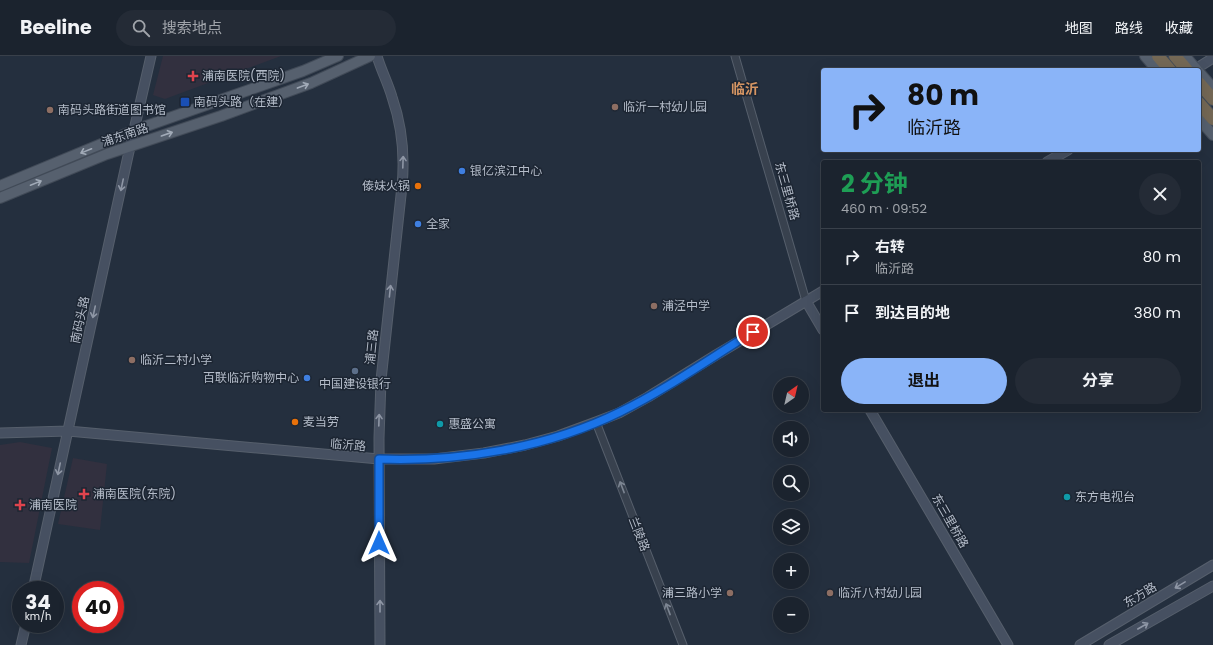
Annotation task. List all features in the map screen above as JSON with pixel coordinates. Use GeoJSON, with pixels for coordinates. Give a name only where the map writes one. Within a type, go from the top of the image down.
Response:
{"type":"FeatureCollection","features":[{"type":"Feature","properties":{"kind":"highway"},"geometry":{"type":"LineString","coordinates":[[1158,56],[1168,68]]}},
{"type":"Feature","properties":{"kind":"highway"},"geometry":{"type":"LineString","coordinates":[[1175,56],[1192,68]]}},
{"type":"Feature","properties":{"kind":"highway"},"geometry":{"type":"LineString","coordinates":[[1201,85],[1213,100]]}},
{"type":"Feature","properties":{"kind":"highway"},"geometry":{"type":"LineString","coordinates":[[1201,105],[1213,119]]}},
{"type":"Feature","properties":{"kind":"main road","name":"浦东南路"},"geometry":{"type":"LineString","coordinates":[[0,186],[134,130],[303,71],[338,56]]}},
{"type":"Feature","properties":{"kind":"main road","name":"浦东南路"},"geometry":{"type":"LineString","coordinates":[[0,198],[107,154],[311,83],[370,56]]}},
{"type":"Feature","properties":{"kind":"main road"},"geometry":{"type":"LineString","coordinates":[[1145,56],[1155,68]]}},
{"type":"Feature","properties":{"kind":"main road"},"geometry":{"type":"LineString","coordinates":[[1185,56],[1194,68]]}},
{"type":"Feature","properties":{"kind":"main road"},"geometry":{"type":"LineString","coordinates":[[1201,76],[1213,88]]}},
{"type":"Feature","properties":{"kind":"main road"},"geometry":{"type":"LineString","coordinates":[[1201,121],[1213,135]]}},
{"type":"Feature","properties":{"kind":"street","name":"南码头路"},"geometry":{"type":"LineString","coordinates":[[35,581],[151,56]]}},
{"type":"Feature","properties":{"kind":"street","name":"浦三路"},"geometry":{"type":"LineString","coordinates":[[377,56],[396,109],[404,155],[402,186],[382,367],[379,459],[380,645]]}},
{"type":"Feature","properties":{"kind":"street","name":"东三里桥路"},"geometry":{"type":"LineString","coordinates":[[735,56],[806,301],[821,327]]}},
{"type":"Feature","properties":{"kind":"street"},"geometry":{"type":"LineString","coordinates":[[1198,68],[1213,58]]}},
{"type":"Feature","properties":{"kind":"street"},"geometry":{"type":"LineString","coordinates":[[1050,160],[1064,152]]}},
{"type":"Feature","properties":{"kind":"street","name":"临沂路"},"geometry":{"type":"LineString","coordinates":[[0,433],[68,431],[379,459],[434,459],[484,453],[542,441],[596,422],[648,397],[821,292]]}},
{"type":"Feature","properties":{"kind":"street","name":"东三里桥路"},"geometry":{"type":"LineString","coordinates":[[871,412],[1008,645]]}},
{"type":"Feature","properties":{"kind":"street","name":"兰陵路"},"geometry":{"type":"LineString","coordinates":[[596,422],[683,645]]}},
{"type":"Feature","properties":{"kind":"street","name":"东方路"},"geometry":{"type":"LineString","coordinates":[[1080,645],[1213,565]]}},
{"type":"Feature","properties":{"kind":"street"},"geometry":{"type":"LineString","coordinates":[[1109,645],[1213,586]]}},
{"type":"Feature","properties":{"kind":"street"},"geometry":{"type":"LineString","coordinates":[[21,645],[24,633]]}},
{"type":"Feature","properties":{"kind":"shaded area","name":"浦南医院(西院)"},"geometry":{"type":"Polygon","coordinates":[[[163,56],[281,56],[165,99],[153,95],[163,56]]]}},
{"type":"Feature","properties":{"kind":"shaded area","name":"浦南医院"},"geometry":{"type":"Polygon","coordinates":[[[20,442],[52,448],[29,563],[0,562],[0,445],[20,442]]]}},
{"type":"Feature","properties":{"kind":"shaded area","name":"浦南医院(东院)"},"geometry":{"type":"Polygon","coordinates":[[[73,458],[107,464],[100,530],[58,524],[73,458]]]}},
{"type":"Feature","properties":{"kind":"place","name":"浦南医院(西院)"},"geometry":{"type":"Point","coordinates":[193,76]}},
{"type":"Feature","properties":{"kind":"place","name":"南码头路（在建）"},"geometry":{"type":"Point","coordinates":[185,102]}},
{"type":"Feature","properties":{"kind":"place","name":"临沂一村幼儿园"},"geometry":{"type":"Point","coordinates":[615,107]}},
{"type":"Feature","properties":{"kind":"place","name":"南码头路街道图书馆"},"geometry":{"type":"Point","coordinates":[50,110]}},
{"type":"Feature","properties":{"kind":"place","name":"银亿滨江中心"},"geometry":{"type":"Point","coordinates":[462,171]}},
{"type":"Feature","properties":{"kind":"place","name":"傣妹火锅"},"geometry":{"type":"Point","coordinates":[418,186]}},
{"type":"Feature","properties":{"kind":"place","name":"全家"},"geometry":{"type":"Point","coordinates":[418,224]}},
{"type":"Feature","properties":{"kind":"place","name":"浦泾中学"},"geometry":{"type":"Point","coordinates":[654,306]}},
{"type":"Feature","properties":{"kind":"place","name":"临沂二村小学"},"geometry":{"type":"Point","coordinates":[132,360]}},
{"type":"Feature","properties":{"kind":"place","name":"中国建设银行"},"geometry":{"type":"Point","coordinates":[355,371]}},
{"type":"Feature","properties":{"kind":"place","name":"百联临沂购物中心"},"geometry":{"type":"Point","coordinates":[307,378]}},
{"type":"Feature","properties":{"kind":"place","name":"麦当劳"},"geometry":{"type":"Point","coordinates":[295,422]}},
{"type":"Feature","properties":{"kind":"place","name":"惠盛公寓"},"geometry":{"type":"Point","coordinates":[440,424]}},
{"type":"Feature","properties":{"kind":"place","name":"浦南医院(东院)"},"geometry":{"type":"Point","coordinates":[84,494]}},
{"type":"Feature","properties":{"kind":"place","name":"东方电视台"},"geometry":{"type":"Point","coordinates":[1067,497]}},
{"type":"Feature","properties":{"kind":"place","name":"浦南医院"},"geometry":{"type":"Point","coordinates":[20,505]}},
{"type":"Feature","properties":{"kind":"place","name":"浦三路小学"},"geometry":{"type":"Point","coordinates":[730,593]}},
{"type":"Feature","properties":{"kind":"place","name":"临沂八村幼儿园"},"geometry":{"type":"Point","coordinates":[830,593]}},
{"type":"Feature","properties":{"kind":"district","name":"临沂"},"geometry":{"type":"Point","coordinates":[745,89]}},
{"type":"Feature","properties":{"kind":"route"},"geometry":{"type":"LineString","coordinates":[[379,543],[379,459],[405,460],[461,457],[507,449],[558,436],[619,413],[648,397],[753,332]]}}]}
